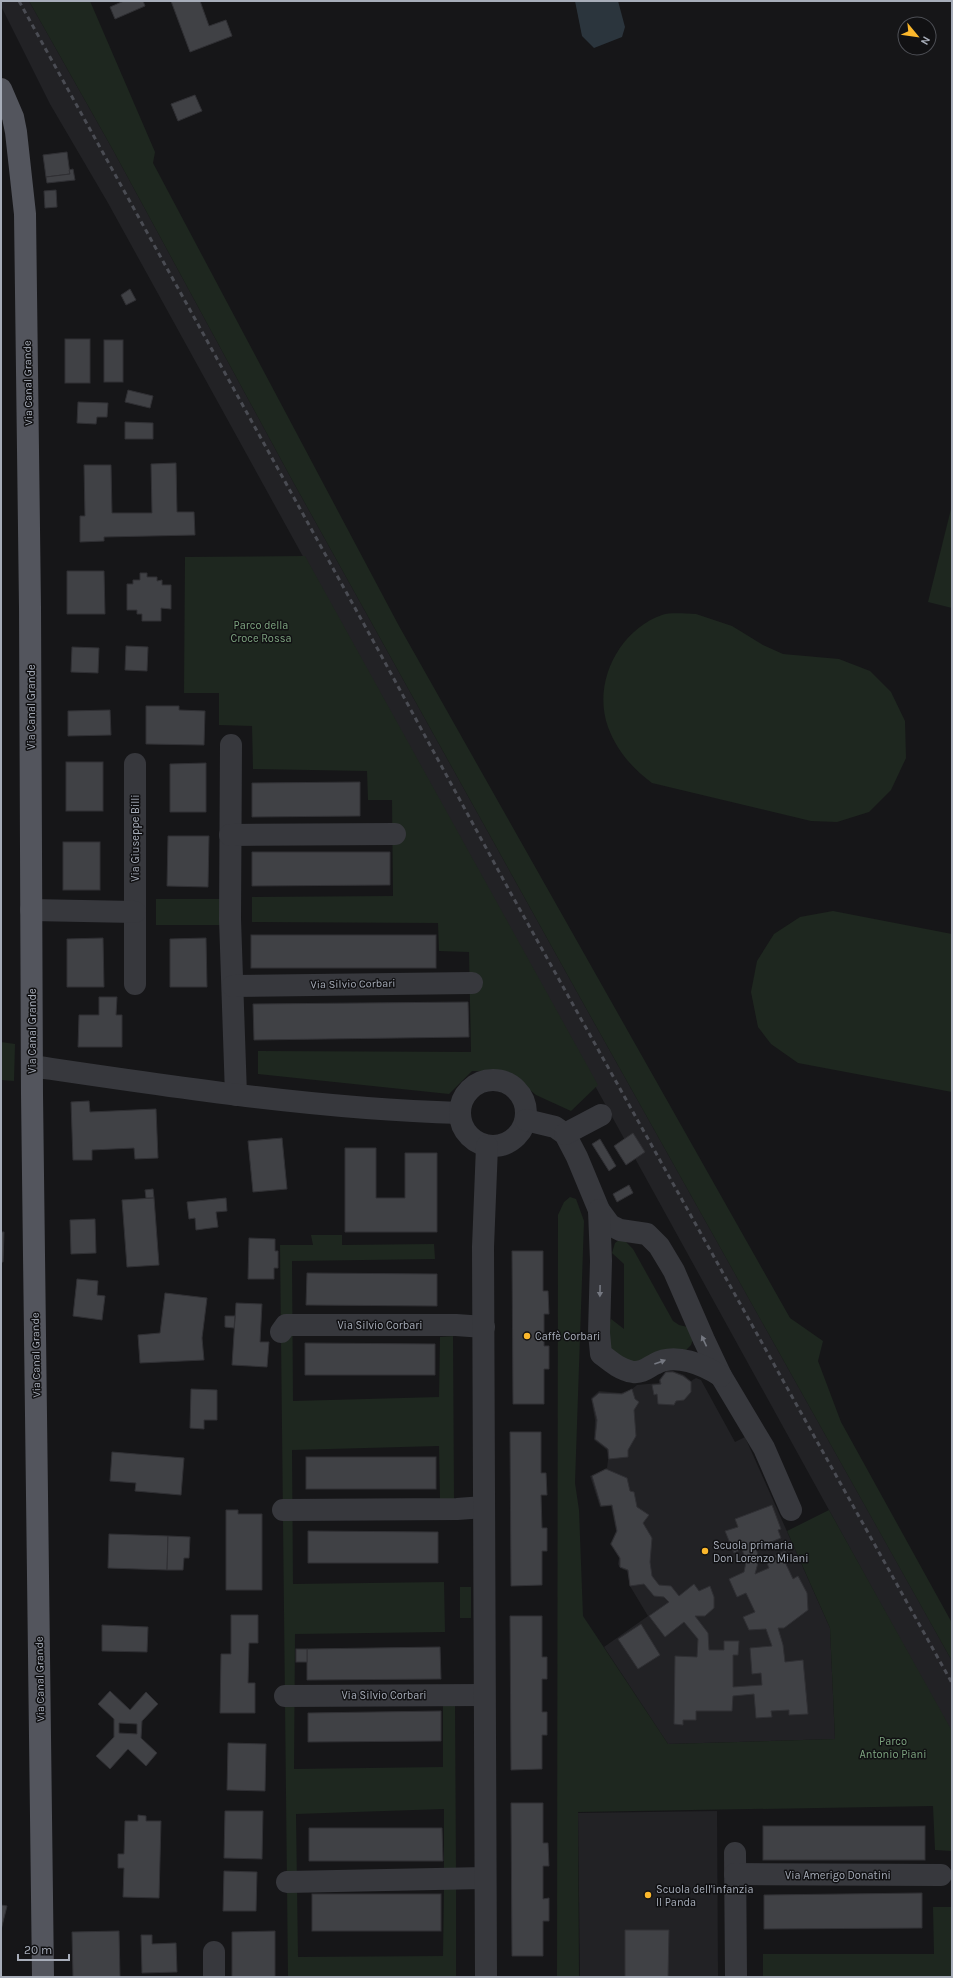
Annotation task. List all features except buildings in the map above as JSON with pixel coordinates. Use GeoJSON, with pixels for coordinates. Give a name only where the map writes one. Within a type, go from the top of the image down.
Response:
{"type":"FeatureCollection","features":[{"type":"Feature","properties":{"kind":"main road","name":"Via Canal Grande"},"geometry":{"type":"LineString","coordinates":[[1,88],[13,117],[16,132],[24,214],[30,607],[32,1066],[43,1977]]}},
{"type":"Feature","properties":{"kind":"street"},"geometry":{"type":"LineString","coordinates":[[231,744],[230,919],[236,1095]]}},
{"type":"Feature","properties":{"kind":"street","name":"Via Giuseppe Billi"},"geometry":{"type":"LineString","coordinates":[[135,764],[135,984]]}},
{"type":"Feature","properties":{"kind":"street"},"geometry":{"type":"LineString","coordinates":[[230,834],[395,834]]}},
{"type":"Feature","properties":{"kind":"street"},"geometry":{"type":"LineString","coordinates":[[31,910],[135,912]]}},
{"type":"Feature","properties":{"kind":"street","name":"Via Silvio Corbari"},"geometry":{"type":"LineString","coordinates":[[233,986],[472,983]]}},
{"type":"Feature","properties":{"kind":"street"},"geometry":{"type":"LineString","coordinates":[[32,1066],[236,1095],[321,1104],[460,1114]]}},
{"type":"Feature","properties":{"kind":"street"},"geometry":{"type":"LineString","coordinates":[[490,1080],[500,1081],[510,1084],[523,1099],[526,1109],[526,1120],[522,1129],[512,1141],[497,1146],[487,1146],[478,1143],[465,1131],[460,1114],[461,1104],[472,1088],[490,1080]]}},
{"type":"Feature","properties":{"kind":"street"},"geometry":{"type":"LineString","coordinates":[[565,1134],[601,1115]]}},
{"type":"Feature","properties":{"kind":"street"},"geometry":{"type":"LineString","coordinates":[[526,1120],[556,1128],[565,1134],[577,1157],[599,1210],[610,1225],[620,1230],[647,1234],[659,1246],[674,1271],[721,1376],[764,1448],[791,1510]]}},
{"type":"Feature","properties":{"kind":"street"},"geometry":{"type":"LineString","coordinates":[[486,1977],[483,1247],[487,1146]]}},
{"type":"Feature","properties":{"kind":"street"},"geometry":{"type":"LineString","coordinates":[[599,1210],[601,1261],[599,1333],[601,1354],[617,1366],[634,1372],[643,1372],[655,1364],[672,1360],[697,1363],[721,1376]]}},
{"type":"Feature","properties":{"kind":"street"},"geometry":{"type":"LineString","coordinates":[[601,1261],[610,1238],[620,1230]]}},
{"type":"Feature","properties":{"kind":"street","name":"Via Silvio Corbari"},"geometry":{"type":"LineString","coordinates":[[281,1332],[286,1324],[456,1325],[484,1327]]}},
{"type":"Feature","properties":{"kind":"street"},"geometry":{"type":"LineString","coordinates":[[283,1510],[457,1509],[484,1507]]}},
{"type":"Feature","properties":{"kind":"street","name":"Via Silvio Corbari"},"geometry":{"type":"LineString","coordinates":[[285,1696],[484,1695]]}},
{"type":"Feature","properties":{"kind":"street"},"geometry":{"type":"LineString","coordinates":[[736,1853],[736,1977]]}},
{"type":"Feature","properties":{"kind":"street","name":"Via Amerigo Donatini"},"geometry":{"type":"LineString","coordinates":[[735,1874],[941,1875]]}},
{"type":"Feature","properties":{"kind":"street"},"geometry":{"type":"LineString","coordinates":[[287,1882],[485,1878]]}},
{"type":"Feature","properties":{"kind":"street"},"geometry":{"type":"LineString","coordinates":[[214,1952],[214,1977]]}},
{"type":"Feature","properties":{"kind":"shaded area"},"geometry":{"type":"Polygon","coordinates":[[[1,1],[29,1],[113,150],[291,478],[952,1661],[952,1733],[108,203],[50,104],[1,6],[1,1]]]}},
{"type":"Feature","properties":{"kind":"shaded area"},"geometry":{"type":"Polygon","coordinates":[[[575,1],[618,1],[625,27],[622,37],[594,48],[582,36],[575,1]]]}},
{"type":"Feature","properties":{"kind":"shaded area","name":"Scuola primaria Don Lorenzo Milani"},"geometry":{"type":"Polygon","coordinates":[[[673,1371],[684,1375],[691,1381],[696,1378],[701,1380],[735,1442],[745,1437],[830,1628],[835,1739],[668,1744],[604,1647],[648,1616],[630,1586],[627,1571],[620,1568],[618,1564],[619,1558],[610,1544],[616,1531],[611,1506],[600,1507],[590,1476],[607,1468],[608,1460],[607,1450],[594,1440],[595,1420],[591,1398],[599,1391],[621,1393],[632,1389],[637,1385],[659,1383],[659,1380],[665,1372],[673,1371]]]}},
{"type":"Feature","properties":{"kind":"shaded area","name":"Scuola dell'infanzia Il Panda"},"geometry":{"type":"Polygon","coordinates":[[[717,1811],[718,1977],[580,1977],[578,1813],[717,1811]]]}},
{"type":"Feature","properties":{"kind":"green space"},"geometry":{"type":"Polygon","coordinates":[[[29,1],[90,1],[155,152],[153,163],[399,626],[790,1318],[823,1341],[818,1361],[841,1422],[952,1623],[952,1661],[291,478],[113,150],[29,1]]]}},
{"type":"Feature","properties":{"kind":"green space"},"geometry":{"type":"Polygon","coordinates":[[[1,218],[2,579],[1,579],[1,218]]]}},
{"type":"Feature","properties":{"kind":"green space"},"geometry":{"type":"Polygon","coordinates":[[[952,505],[952,608],[928,602],[952,505]]]}},
{"type":"Feature","properties":{"kind":"green space","name":"Parco della Croce Rossa"},"geometry":{"type":"Polygon","coordinates":[[[305,556],[598,1085],[571,1111],[536,1095],[509,1072],[472,1071],[449,1094],[258,1074],[258,1051],[471,1052],[469,952],[439,951],[438,923],[252,922],[252,897],[393,896],[392,800],[368,800],[367,771],[253,769],[252,726],[219,725],[219,693],[184,693],[185,557],[305,556]]]}},
{"type":"Feature","properties":{"kind":"green space"},"geometry":{"type":"Polygon","coordinates":[[[666,614],[696,614],[732,626],[763,645],[783,654],[839,659],[870,671],[891,692],[905,721],[906,758],[891,790],[869,812],[837,822],[811,821],[652,783],[632,765],[616,744],[608,727],[604,710],[604,693],[607,676],[613,660],[622,645],[633,633],[647,622],[666,614]]]}},
{"type":"Feature","properties":{"kind":"green space"},"geometry":{"type":"Polygon","coordinates":[[[156,899],[220,899],[220,925],[156,925],[156,899]]]}},
{"type":"Feature","properties":{"kind":"green space"},"geometry":{"type":"Polygon","coordinates":[[[833,911],[952,934],[952,1092],[798,1063],[771,1044],[758,1027],[751,992],[757,961],[774,934],[800,917],[833,911]]]}},
{"type":"Feature","properties":{"kind":"green space"},"geometry":{"type":"Polygon","coordinates":[[[1,1042],[15,1044],[14,1081],[1,1080],[1,1042]]]}},
{"type":"Feature","properties":{"kind":"green space","name":"Parco Antonio Piani"},"geometry":{"type":"Polygon","coordinates":[[[570,1197],[576,1199],[584,1221],[575,1483],[579,1510],[583,1616],[668,1744],[835,1739],[830,1628],[787,1531],[829,1510],[952,1731],[952,1851],[935,1850],[933,1806],[578,1812],[579,1977],[557,1977],[558,1215],[564,1202],[570,1197]]]}},
{"type":"Feature","properties":{"kind":"green space"},"geometry":{"type":"Polygon","coordinates":[[[311,1235],[342,1235],[342,1245],[434,1244],[435,1259],[292,1261],[293,1401],[439,1397],[440,1337],[453,1336],[454,1499],[440,1500],[439,1446],[292,1450],[293,1584],[444,1582],[445,1632],[295,1634],[294,1769],[443,1767],[443,1704],[455,1703],[456,1871],[444,1871],[444,1809],[296,1814],[298,1957],[443,1956],[444,1889],[456,1888],[456,1977],[288,1977],[280,1245],[313,1245],[311,1235]]]}},
{"type":"Feature","properties":{"kind":"green space"},"geometry":{"type":"Polygon","coordinates":[[[622,1238],[633,1249],[673,1321],[679,1325],[692,1328],[694,1336],[691,1345],[685,1351],[639,1365],[614,1356],[606,1334],[611,1319],[624,1329],[624,1264],[612,1253],[615,1243],[622,1238]]]}},
{"type":"Feature","properties":{"kind":"green space"},"geometry":{"type":"Polygon","coordinates":[[[460,1587],[471,1587],[471,1618],[460,1618],[460,1587]]]}},
{"type":"Feature","properties":{"kind":"green space"},"geometry":{"type":"Polygon","coordinates":[[[933,1907],[952,1907],[952,1977],[763,1977],[763,1954],[934,1954],[933,1907]]]}},
{"type":"Feature","properties":{"kind":"railway"},"geometry":{"type":"LineString","coordinates":[[19,1],[376,646],[509,890],[952,1683]]}},
{"type":"Feature","properties":{"kind":"place","name":"Caffè Corbari"},"geometry":{"type":"Point","coordinates":[527,1336]}},
{"type":"Feature","properties":{"kind":"place","name":"Scuola primaria Don Lorenzo Milani"},"geometry":{"type":"Point","coordinates":[705,1551]}},
{"type":"Feature","properties":{"kind":"place","name":"Scuola dell'infanzia Il Panda"},"geometry":{"type":"Point","coordinates":[648,1895]}}]}
